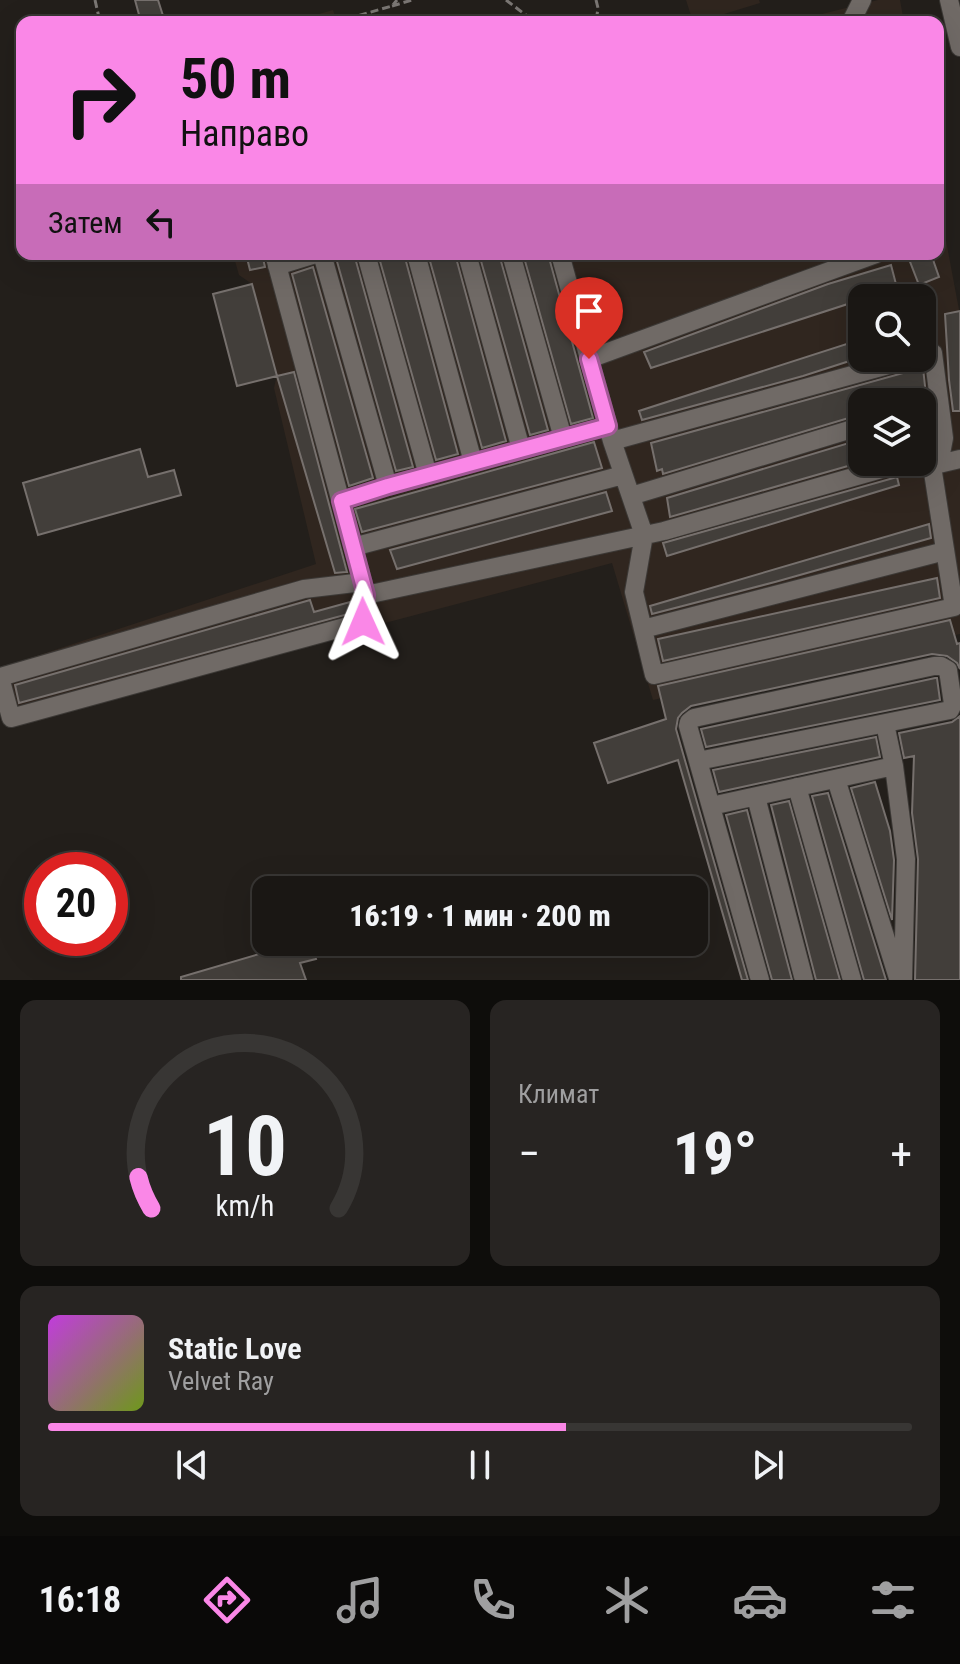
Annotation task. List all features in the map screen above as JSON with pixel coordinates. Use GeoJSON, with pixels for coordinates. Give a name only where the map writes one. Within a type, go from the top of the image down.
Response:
{"type":"FeatureCollection","features":[{"type":"Feature","properties":{"kind":"street"},"geometry":{"type":"LineString","coordinates":[[949,0],[960,47]]}},
{"type":"Feature","properties":{"kind":"street"},"geometry":{"type":"LineString","coordinates":[[275,260],[364,588],[363,622],[11,718],[0,677],[304,589],[364,588],[644,535],[856,476]]}},
{"type":"Feature","properties":{"kind":"street"},"geometry":{"type":"LineString","coordinates":[[324,260],[388,486]]}},
{"type":"Feature","properties":{"kind":"street"},"geometry":{"type":"LineString","coordinates":[[368,260],[428,475]]}},
{"type":"Feature","properties":{"kind":"street"},"geometry":{"type":"LineString","coordinates":[[418,260],[473,462]]}},
{"type":"Feature","properties":{"kind":"street"},"geometry":{"type":"LineString","coordinates":[[469,260],[521,449]]}},
{"type":"Feature","properties":{"kind":"street"},"geometry":{"type":"LineString","coordinates":[[513,260],[563,438]]}},
{"type":"Feature","properties":{"kind":"street"},"geometry":{"type":"LineString","coordinates":[[562,260],[610,434],[644,535],[634,592],[654,675],[954,607],[936,465],[944,438],[936,418]]}},
{"type":"Feature","properties":{"kind":"street"},"geometry":{"type":"LineString","coordinates":[[589,359],[860,260]]}},
{"type":"Feature","properties":{"kind":"street"},"geometry":{"type":"LineString","coordinates":[[341,501],[563,438],[610,434],[858,372]]}},
{"type":"Feature","properties":{"kind":"street"},"geometry":{"type":"LineString","coordinates":[[631,496],[848,430]]}},
{"type":"Feature","properties":{"kind":"street"},"geometry":{"type":"LineString","coordinates":[[936,465],[960,459]]}},
{"type":"Feature","properties":{"kind":"street"},"geometry":{"type":"LineString","coordinates":[[353,547],[623,475]]}},
{"type":"Feature","properties":{"kind":"street"},"geometry":{"type":"LineString","coordinates":[[643,629],[945,551]]}},
{"type":"Feature","properties":{"kind":"street"},"geometry":{"type":"LineString","coordinates":[[698,761],[950,710],[953,704],[948,670],[934,666],[694,718],[689,722],[688,726],[760,980]]}},
{"type":"Feature","properties":{"kind":"street"},"geometry":{"type":"LineString","coordinates":[[885,724],[894,766],[906,859],[901,980]]}},
{"type":"Feature","properties":{"kind":"street"},"geometry":{"type":"LineString","coordinates":[[711,806],[894,766]]}},
{"type":"Feature","properties":{"kind":"street"},"geometry":{"type":"LineString","coordinates":[[836,779],[901,980]]}},
{"type":"Feature","properties":{"kind":"street"},"geometry":{"type":"LineString","coordinates":[[797,787],[852,980]]}},
{"type":"Feature","properties":{"kind":"street"},"geometry":{"type":"LineString","coordinates":[[756,797],[804,980]]}},
{"type":"Feature","properties":{"kind":"path"},"geometry":{"type":"LineString","coordinates":[[392,6],[397,0]]}},
{"type":"Feature","properties":{"kind":"path"},"geometry":{"type":"LineString","coordinates":[[357,16],[412,0]]}},
{"type":"Feature","properties":{"kind":"path"},"geometry":{"type":"LineString","coordinates":[[506,0],[527,16]]}},
{"type":"Feature","properties":{"kind":"shaded area"},"geometry":{"type":"Polygon","coordinates":[[[686,0],[759,0],[760,3],[718,16],[691,16],[686,0]]]}},
{"type":"Feature","properties":{"kind":"shaded area"},"geometry":{"type":"Polygon","coordinates":[[[878,0],[900,0],[903,16],[814,16],[878,0]]]}},
{"type":"Feature","properties":{"kind":"shaded area"},"geometry":{"type":"Polygon","coordinates":[[[333,10],[335,16],[312,16],[333,10]]]}},
{"type":"Feature","properties":{"kind":"shaded area"},"geometry":{"type":"Polygon","coordinates":[[[944,230],[960,315],[960,634],[653,700],[612,563],[6,723],[0,668],[316,564],[274,388],[277,375],[252,284],[239,275],[235,260],[944,260],[944,230]]]}},
{"type":"Feature","properties":{"kind":"building"},"geometry":{"type":"Polygon","coordinates":[[[135,0],[158,0],[163,16],[139,16],[135,0]]]}},
{"type":"Feature","properties":{"kind":"building"},"geometry":{"type":"Polygon","coordinates":[[[248,260],[263,260],[265,267],[250,270],[248,260]]]}},
{"type":"Feature","properties":{"kind":"building"},"geometry":{"type":"Polygon","coordinates":[[[337,260],[356,260],[413,467],[396,471],[337,260]]]}},
{"type":"Feature","properties":{"kind":"building"},"geometry":{"type":"Polygon","coordinates":[[[380,260],[406,260],[458,454],[436,460],[380,260]]]}},
{"type":"Feature","properties":{"kind":"building"},"geometry":{"type":"Polygon","coordinates":[[[430,260],[457,260],[506,441],[482,448],[430,260]]]}},
{"type":"Feature","properties":{"kind":"building"},"geometry":{"type":"Polygon","coordinates":[[[481,260],[501,260],[548,430],[530,435],[481,260]]]}},
{"type":"Feature","properties":{"kind":"building"},"geometry":{"type":"Polygon","coordinates":[[[525,260],[550,260],[593,418],[571,424],[525,260]]]}},
{"type":"Feature","properties":{"kind":"building"},"geometry":{"type":"Polygon","coordinates":[[[909,260],[933,260],[939,277],[919,284],[909,260]]]}},
{"type":"Feature","properties":{"kind":"building"},"geometry":{"type":"Polygon","coordinates":[[[891,265],[896,284],[848,284],[848,304],[651,368],[644,352],[828,284],[891,265]]]}},
{"type":"Feature","properties":{"kind":"building"},"geometry":{"type":"Polygon","coordinates":[[[313,267],[373,478],[349,486],[292,274],[313,267]]]}},
{"type":"Feature","properties":{"kind":"building"},"geometry":{"type":"Polygon","coordinates":[[[252,284],[277,376],[237,386],[213,294],[252,284]]]}},
{"type":"Feature","properties":{"kind":"building"},"geometry":{"type":"Polygon","coordinates":[[[960,311],[960,411],[953,411],[945,314],[960,311]]]}},
{"type":"Feature","properties":{"kind":"building"},"geometry":{"type":"Polygon","coordinates":[[[848,344],[848,362],[642,420],[639,411],[848,344]]]}},
{"type":"Feature","properties":{"kind":"building"},"geometry":{"type":"Polygon","coordinates":[[[294,372],[347,572],[335,573],[277,376],[294,372]]]}},
{"type":"Feature","properties":{"kind":"building"},"geometry":{"type":"Polygon","coordinates":[[[908,372],[923,372],[925,388],[850,388],[908,372]]]}},
{"type":"Feature","properties":{"kind":"building"},"geometry":{"type":"Polygon","coordinates":[[[848,389],[848,418],[663,474],[662,469],[657,471],[651,443],[848,389]]]}},
{"type":"Feature","properties":{"kind":"building"},"geometry":{"type":"Polygon","coordinates":[[[594,442],[602,468],[362,532],[355,509],[594,442]]]}},
{"type":"Feature","properties":{"kind":"building"},"geometry":{"type":"Polygon","coordinates":[[[848,443],[848,466],[670,517],[667,498],[848,443]]]}},
{"type":"Feature","properties":{"kind":"building"},"geometry":{"type":"Polygon","coordinates":[[[140,449],[148,477],[174,470],[181,495],[38,535],[23,483],[140,449]]]}},
{"type":"Feature","properties":{"kind":"building"},"geometry":{"type":"Polygon","coordinates":[[[897,477],[899,485],[667,556],[663,543],[897,477]]]}},
{"type":"Feature","properties":{"kind":"building"},"geometry":{"type":"Polygon","coordinates":[[[606,492],[612,511],[397,569],[390,550],[606,492]]]}},
{"type":"Feature","properties":{"kind":"building"},"geometry":{"type":"Polygon","coordinates":[[[929,524],[931,538],[652,614],[650,606],[929,524]]]}},
{"type":"Feature","properties":{"kind":"building"},"geometry":{"type":"Polygon","coordinates":[[[937,578],[940,598],[663,661],[658,639],[937,578]]]}},
{"type":"Feature","properties":{"kind":"building"},"geometry":{"type":"Polygon","coordinates":[[[310,600],[314,612],[350,602],[352,613],[19,703],[15,685],[310,600]]]}},
{"type":"Feature","properties":{"kind":"building"},"geometry":{"type":"Polygon","coordinates":[[[950,620],[957,644],[960,643],[960,669],[947,656],[932,654],[691,706],[678,718],[676,729],[748,980],[742,980],[678,760],[608,783],[594,743],[666,719],[658,686],[950,620]]]}},
{"type":"Feature","properties":{"kind":"building"},"geometry":{"type":"Polygon","coordinates":[[[937,678],[940,700],[706,747],[701,729],[937,678]]]}},
{"type":"Feature","properties":{"kind":"building"},"geometry":{"type":"Polygon","coordinates":[[[960,716],[960,980],[915,980],[918,859],[912,813],[914,756],[904,758],[899,733],[952,722],[960,716]]]}},
{"type":"Feature","properties":{"kind":"building"},"geometry":{"type":"Polygon","coordinates":[[[876,737],[880,757],[719,792],[713,770],[876,737]]]}},
{"type":"Feature","properties":{"kind":"building"},"geometry":{"type":"Polygon","coordinates":[[[875,782],[890,831],[894,860],[892,920],[851,788],[875,782]]]}},
{"type":"Feature","properties":{"kind":"building"},"geometry":{"type":"Polygon","coordinates":[[[828,793],[886,980],[864,980],[812,796],[828,793]]]}},
{"type":"Feature","properties":{"kind":"building"},"geometry":{"type":"Polygon","coordinates":[[[789,801],[840,980],[816,980],[771,805],[789,801]]]}},
{"type":"Feature","properties":{"kind":"building"},"geometry":{"type":"Polygon","coordinates":[[[747,810],[792,980],[772,980],[726,815],[747,810]]]}},
{"type":"Feature","properties":{"kind":"building"},"geometry":{"type":"Polygon","coordinates":[[[252,956],[315,956],[316,959],[300,963],[306,980],[181,980],[181,977],[252,956]]]}},
{"type":"Feature","properties":{"kind":"route"},"geometry":{"type":"LineString","coordinates":[[363,622],[366,595],[341,501],[608,426],[589,359]]}}]}
